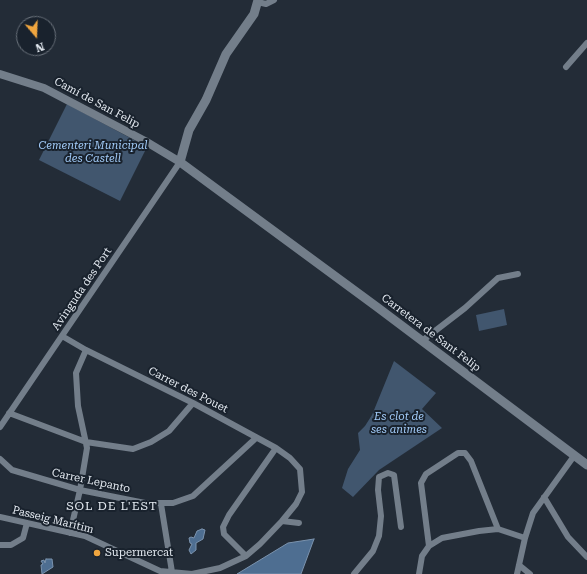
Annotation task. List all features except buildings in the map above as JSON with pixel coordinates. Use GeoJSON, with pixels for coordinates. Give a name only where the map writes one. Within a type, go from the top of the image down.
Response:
{"type":"FeatureCollection","features":[{"type":"Feature","properties":{"kind":"main road"},"geometry":{"type":"LineString","coordinates":[[180,162],[189,130],[206,100],[226,54],[254,14],[258,1]]}},
{"type":"Feature","properties":{"kind":"main road","name":"Carretera de Sant Felip"},"geometry":{"type":"LineString","coordinates":[[180,162],[587,465]]}},
{"type":"Feature","properties":{"kind":"street"},"geometry":{"type":"LineString","coordinates":[[258,1],[266,4],[274,0]]}},
{"type":"Feature","properties":{"kind":"street"},"geometry":{"type":"LineString","coordinates":[[566,67],[587,43]]}},
{"type":"Feature","properties":{"kind":"street","name":"Camí de San Felip"},"geometry":{"type":"LineString","coordinates":[[0,74],[44,88],[145,141],[180,162]]}},
{"type":"Feature","properties":{"kind":"street","name":"Avinguda des Port"},"geometry":{"type":"LineString","coordinates":[[0,427],[180,162]]}},
{"type":"Feature","properties":{"kind":"street"},"geometry":{"type":"LineString","coordinates":[[422,341],[465,308],[498,278],[518,274]]}},
{"type":"Feature","properties":{"kind":"street","name":"Carrer des Pouet"},"geometry":{"type":"LineString","coordinates":[[62,336],[86,350],[192,403],[276,448],[290,458],[300,469]]}},
{"type":"Feature","properties":{"kind":"street"},"geometry":{"type":"LineString","coordinates":[[70,533],[80,490],[86,442],[78,406],[76,373],[86,350]]}},
{"type":"Feature","properties":{"kind":"street"},"geometry":{"type":"LineString","coordinates":[[9,413],[86,442],[133,449],[151,442],[168,431],[192,403]]}},
{"type":"Feature","properties":{"kind":"street","name":"Carrer Lepanto"},"geometry":{"type":"LineString","coordinates":[[0,459],[12,470],[80,490],[161,504],[173,503],[193,496],[256,438]]}},
{"type":"Feature","properties":{"kind":"street"},"geometry":{"type":"LineString","coordinates":[[246,556],[224,534],[223,527],[276,448]]}},
{"type":"Feature","properties":{"kind":"street"},"geometry":{"type":"LineString","coordinates":[[429,546],[421,483],[426,474],[458,453],[465,453],[471,461],[498,529]]}},
{"type":"Feature","properties":{"kind":"street"},"geometry":{"type":"LineString","coordinates":[[517,574],[525,538],[533,513],[574,456]]}},
{"type":"Feature","properties":{"kind":"street","name":"Passeig Marítim"},"geometry":{"type":"LineString","coordinates":[[0,517],[85,536],[160,571],[192,574],[220,568],[246,556],[260,544],[296,504],[302,492],[300,469]]}},
{"type":"Feature","properties":{"kind":"street"},"geometry":{"type":"LineString","coordinates":[[354,574],[373,551],[379,536],[381,516],[378,490],[379,477],[388,473],[394,475],[401,527]]}},
{"type":"Feature","properties":{"kind":"street"},"geometry":{"type":"LineString","coordinates":[[544,497],[568,537],[587,557]]}},
{"type":"Feature","properties":{"kind":"street"},"geometry":{"type":"LineString","coordinates":[[161,504],[172,572]]}},
{"type":"Feature","properties":{"kind":"street"},"geometry":{"type":"LineString","coordinates":[[282,521],[299,523]]}},
{"type":"Feature","properties":{"kind":"street"},"geometry":{"type":"LineString","coordinates":[[0,544],[11,545],[23,538],[27,523]]}},
{"type":"Feature","properties":{"kind":"street"},"geometry":{"type":"LineString","coordinates":[[419,574],[422,556],[429,546],[442,538],[498,529],[525,538]]}},
{"type":"Feature","properties":{"kind":"street"},"geometry":{"type":"LineString","coordinates":[[520,564],[530,574]]}},
{"type":"Feature","properties":{"kind":"green space","name":"Cementeri Municipal des Castell"},"geometry":{"type":"Polygon","coordinates":[[[67,104],[147,147],[120,201],[39,160],[67,104]]]}},
{"type":"Feature","properties":{"kind":"green space"},"geometry":{"type":"Polygon","coordinates":[[[504,309],[507,325],[479,331],[476,315],[504,309]]]}},
{"type":"Feature","properties":{"kind":"green space","name":"Es clot de ses animes"},"geometry":{"type":"Polygon","coordinates":[[[394,361],[436,393],[422,409],[442,428],[379,470],[353,497],[342,488],[348,469],[360,450],[358,433],[365,426],[372,415],[394,361]]]}},
{"type":"Feature","properties":{"kind":"shaded area"},"geometry":{"type":"Polygon","coordinates":[[[202,529],[205,530],[203,539],[196,543],[196,550],[191,554],[189,550],[192,544],[190,543],[189,538],[194,538],[197,531],[202,529]]]}},
{"type":"Feature","properties":{"kind":"shaded area"},"geometry":{"type":"Polygon","coordinates":[[[314,539],[301,574],[237,574],[288,543],[314,539]]]}},
{"type":"Feature","properties":{"kind":"shaded area"},"geometry":{"type":"Polygon","coordinates":[[[46,559],[52,559],[53,567],[42,574],[41,565],[43,564],[41,561],[44,560],[45,563],[46,559]]]}},
{"type":"Feature","properties":{"kind":"place","name":"Supermercat"},"geometry":{"type":"Point","coordinates":[97,553]}},
{"type":"Feature","properties":{"kind":"district","name":"SOL DE L'EST"},"geometry":{"type":"Point","coordinates":[112,506]}}]}
